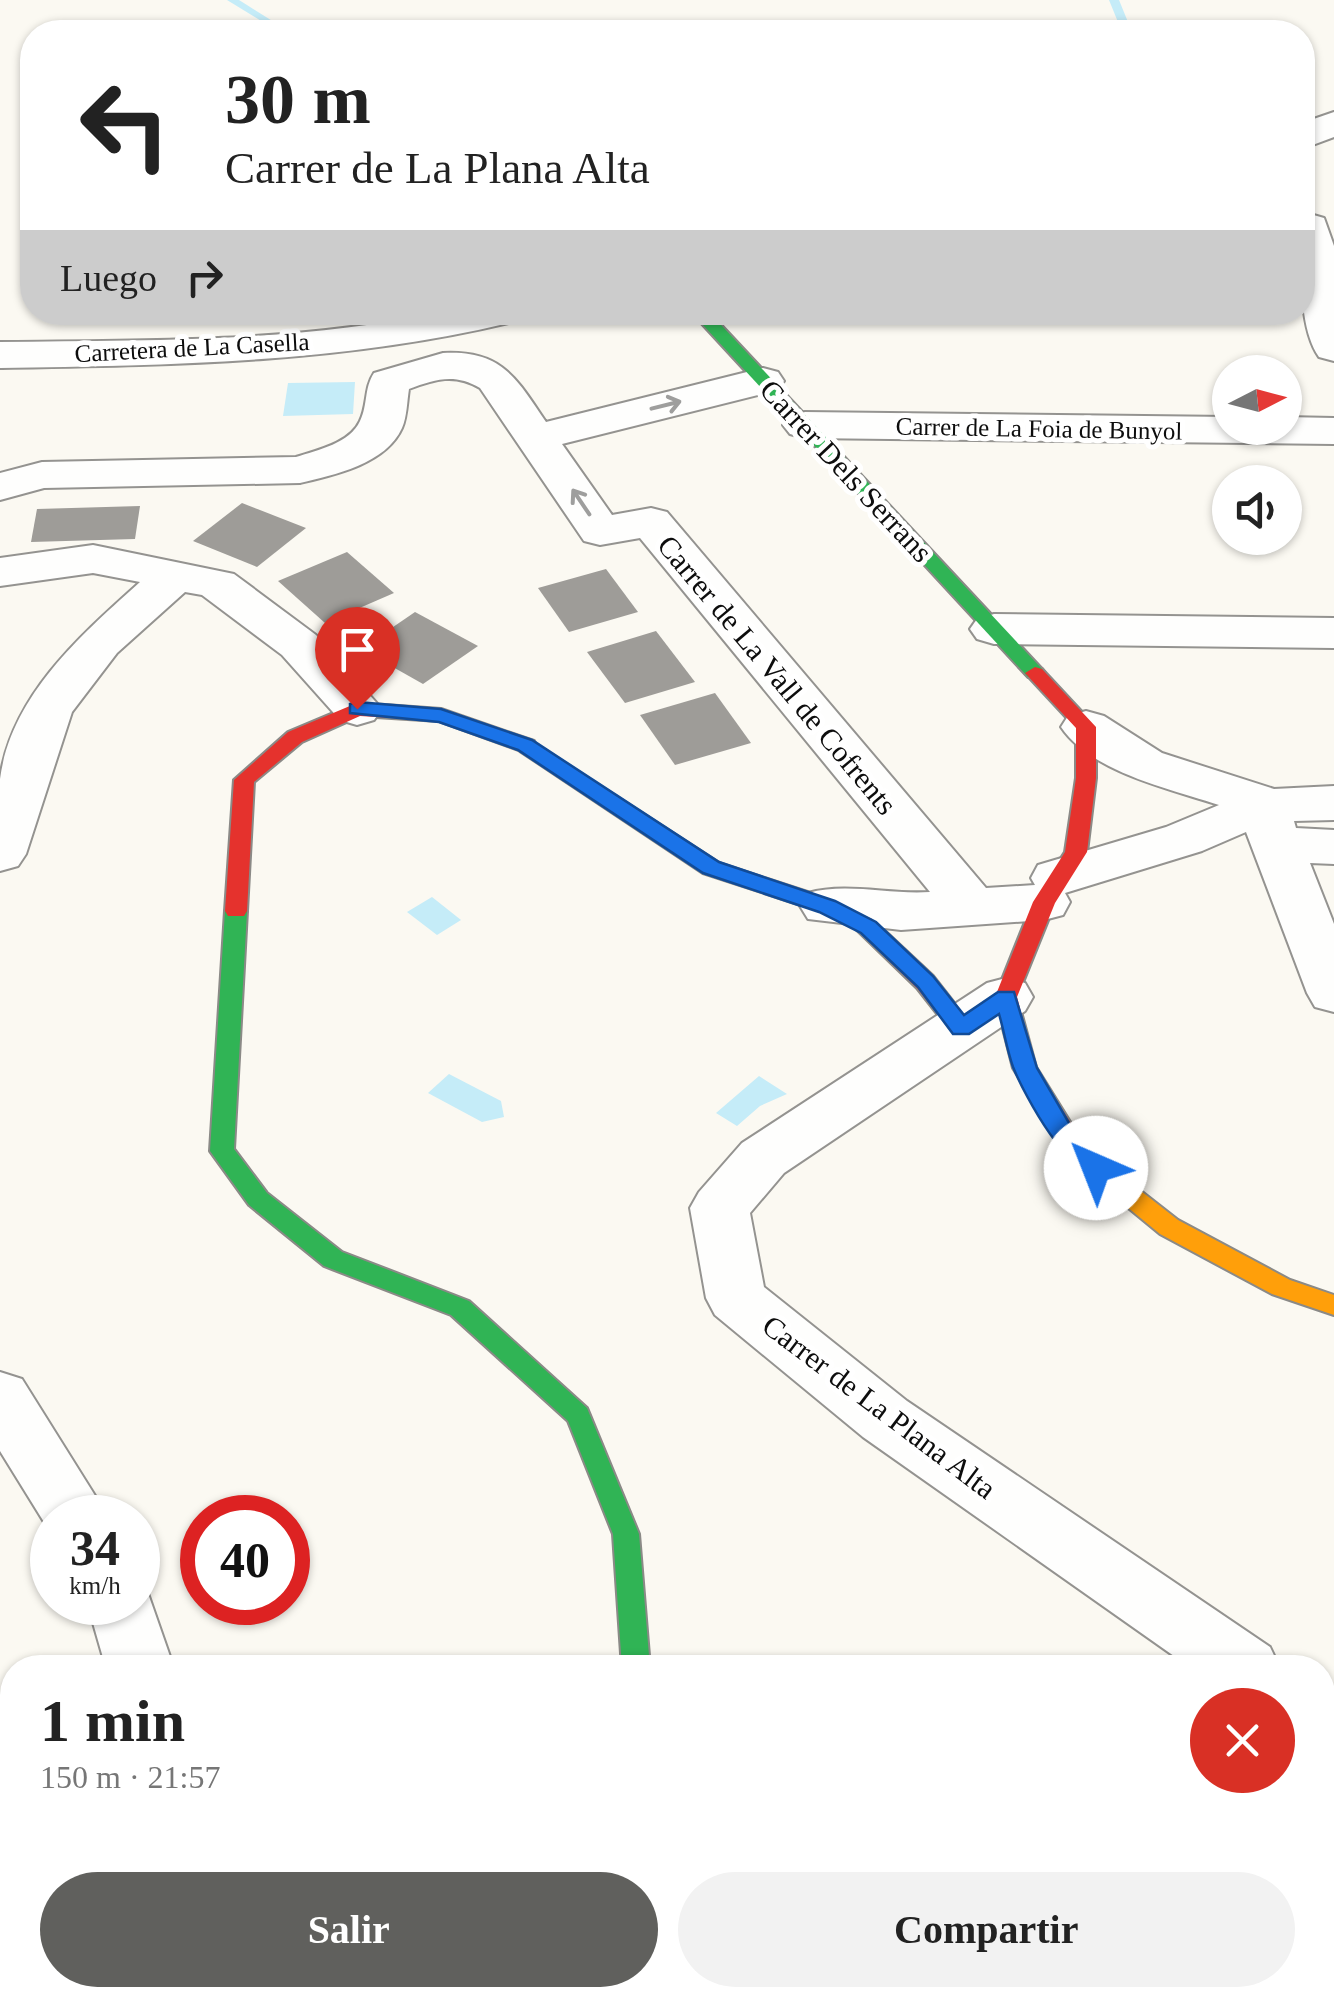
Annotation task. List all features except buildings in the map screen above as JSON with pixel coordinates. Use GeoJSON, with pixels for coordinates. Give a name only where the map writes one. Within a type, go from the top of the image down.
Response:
{"type":"FeatureCollection","features":[{"type":"Feature","properties":{"kind":"street"},"geometry":{"type":"LineString","coordinates":[[1315,251],[1334,348]]}},
{"type":"Feature","properties":{"kind":"street","name":"Carretera de La Casella"},"geometry":{"type":"LineString","coordinates":[[0,355],[226,350],[397,334],[440,325]]}},
{"type":"Feature","properties":{"kind":"street","name":"Carrer Dels Serrans"},"geometry":{"type":"LineString","coordinates":[[712,325],[1086,727]]}},
{"type":"Feature","properties":{"kind":"street"},"geometry":{"type":"LineString","coordinates":[[0,488],[58,474],[300,470],[350,454],[381,428],[389,382],[438,364],[479,368],[495,380],[537,437],[763,382]]}},
{"type":"Feature","properties":{"kind":"street","name":"Carrer de La Foia de Bunyol"},"geometry":{"type":"LineString","coordinates":[[804,425],[1334,431]]}},
{"type":"Feature","properties":{"kind":"street","name":"Carrer de La Vall de Cofrents"},"geometry":{"type":"LineString","coordinates":[[537,437],[600,531],[651,522],[972,907]]}},
{"type":"Feature","properties":{"kind":"street"},"geometry":{"type":"LineString","coordinates":[[0,572],[93,559],[217,584],[299,645],[357,709]]}},
{"type":"Feature","properties":{"kind":"street"},"geometry":{"type":"LineString","coordinates":[[0,854],[48,709],[100,643],[175,576]]}},
{"type":"Feature","properties":{"kind":"street"},"geometry":{"type":"LineString","coordinates":[[994,629],[1334,633]]}},
{"type":"Feature","properties":{"kind":"street"},"geometry":{"type":"LineString","coordinates":[[635,1655],[626,1534],[578,1415],[460,1308],[333,1259],[258,1199],[222,1150],[244,780],[295,738],[357,709],[441,716],[525,745],[711,868],[827,906],[868,928],[926,982],[984,1013],[1025,1068],[1072,1148],[1169,1227],[1281,1287],[1334,1304]]}},
{"type":"Feature","properties":{"kind":"street"},"geometry":{"type":"LineString","coordinates":[[1086,727],[1144,764],[1252,798],[1268,825],[1334,993]]}},
{"type":"Feature","properties":{"kind":"street"},"geometry":{"type":"LineString","coordinates":[[984,1013],[1076,852],[1086,778],[1086,727]]}},
{"type":"Feature","properties":{"kind":"street"},"geometry":{"type":"LineString","coordinates":[[827,906],[901,912],[972,907],[1051,890],[1184,839],[1268,825],[1334,803]]}},
{"type":"Feature","properties":{"kind":"street"},"geometry":{"type":"LineString","coordinates":[[1268,825],[1334,847]]}},
{"type":"Feature","properties":{"kind":"street","name":"Carrer de La Plana Alta"},"geometry":{"type":"LineString","coordinates":[[984,1013],[763,1158],[720,1208],[736,1298],[885,1419],[1227,1655]]}},
{"type":"Feature","properties":{"kind":"street"},"geometry":{"type":"LineString","coordinates":[[0,1396],[62,1495]]}},
{"type":"Feature","properties":{"kind":"street"},"geometry":{"type":"LineString","coordinates":[[127,1625],[136,1655]]}},
{"type":"Feature","properties":{"kind":"water"},"geometry":{"type":"Polygon","coordinates":[[[355,382],[353,414],[283,416],[288,383],[355,382]]]}},
{"type":"Feature","properties":{"kind":"water"},"geometry":{"type":"Polygon","coordinates":[[[432,897],[461,920],[437,935],[407,912],[432,897]]]}},
{"type":"Feature","properties":{"kind":"water"},"geometry":{"type":"Polygon","coordinates":[[[449,1074],[501,1101],[504,1117],[482,1122],[428,1093],[449,1074]]]}},
{"type":"Feature","properties":{"kind":"water"},"geometry":{"type":"Polygon","coordinates":[[[759,1076],[787,1094],[760,1106],[737,1126],[716,1113],[759,1076]]]}},
{"type":"Feature","properties":{"kind":"waterway"},"geometry":{"type":"LineString","coordinates":[[232,0],[265,20]]}},
{"type":"Feature","properties":{"kind":"waterway"},"geometry":{"type":"LineString","coordinates":[[1114,0],[1122,20]]}},
{"type":"Feature","properties":{"kind":"traffic: fast"},"geometry":{"type":"LineString","coordinates":[[711,325],[1035,673]]}},
{"type":"Feature","properties":{"kind":"traffic: fast"},"geometry":{"type":"LineString","coordinates":[[236,911],[222,1151],[258,1199],[333,1259],[460,1308],[578,1415],[626,1534],[635,1655]]}},
{"type":"Feature","properties":{"kind":"traffic: slow"},"geometry":{"type":"LineString","coordinates":[[527,746],[711,868],[827,906],[864,924]]}},
{"type":"Feature","properties":{"kind":"traffic: slow"},"geometry":{"type":"LineString","coordinates":[[1078,1154],[1169,1227],[1281,1287],[1334,1305]]}},
{"type":"Feature","properties":{"kind":"traffic: jam"},"geometry":{"type":"LineString","coordinates":[[1035,673],[1086,727],[1086,778],[1076,852],[1044,902],[1006,997],[1025,1068],[1078,1154]]}},
{"type":"Feature","properties":{"kind":"traffic: jam"},"geometry":{"type":"LineString","coordinates":[[236,911],[244,780],[295,737],[357,709],[441,715],[527,746]]}},
{"type":"Feature","properties":{"kind":"traffic: jam"},"geometry":{"type":"LineString","coordinates":[[864,924],[925,982],[961,1028]]}},
{"type":"Feature","properties":{"kind":"route"},"geometry":{"type":"LineString","coordinates":[[357,709],[441,716],[525,745],[711,868],[827,906],[868,928],[926,982],[961,1028],[1006,998],[1025,1068],[1072,1148],[1096,1168]]}}]}
